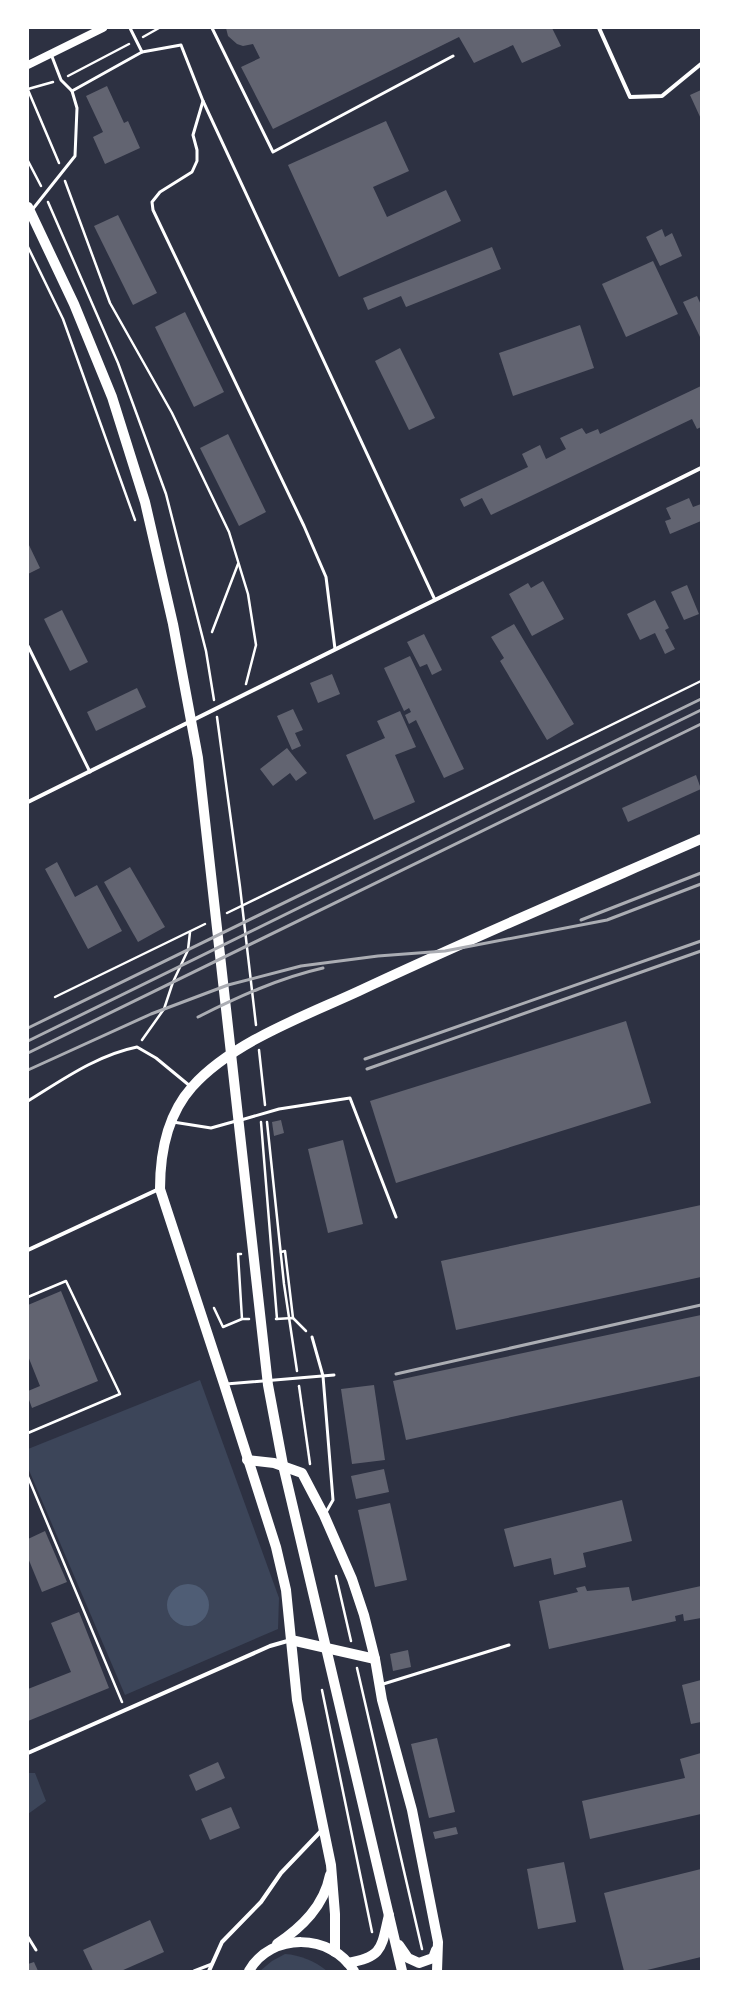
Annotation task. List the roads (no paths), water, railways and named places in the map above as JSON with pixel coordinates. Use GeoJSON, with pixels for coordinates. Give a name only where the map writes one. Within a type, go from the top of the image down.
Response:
{"type":"FeatureCollection","features":[{"type":"Feature","properties":{"kind":"main road"},"geometry":{"type":"LineString","coordinates":[[28,66],[103,28]]}},
{"type":"Feature","properties":{"kind":"main road"},"geometry":{"type":"LineString","coordinates":[[29,209],[74,304],[112,397],[145,502],[174,624],[199,766],[268,1385],[283,1464],[390,1911],[402,1971]]}},
{"type":"Feature","properties":{"kind":"main road"},"geometry":{"type":"LineString","coordinates":[[336,1952],[331,1865],[297,1700],[286,1590],[276,1548],[160,1188],[160,1171],[170,1122],[192,1088],[209,1071],[252,1041],[445,951],[701,839]]}},
{"type":"Feature","properties":{"kind":"main road"},"geometry":{"type":"LineString","coordinates":[[247,1460],[274,1463],[302,1473],[324,1515],[352,1579],[364,1615],[412,1810],[438,1942],[437,1971]]}},
{"type":"Feature","properties":{"kind":"main road"},"geometry":{"type":"LineString","coordinates":[[291,1640],[375,1659]]}},
{"type":"Feature","properties":{"kind":"main road"},"geometry":{"type":"LineString","coordinates":[[249,1971],[253,1963],[266,1951],[284,1939],[307,1920],[318,1906],[329,1879],[331,1865]]}},
{"type":"Feature","properties":{"kind":"main road"},"geometry":{"type":"LineString","coordinates":[[266,1951],[278,1945],[305,1942],[319,1944],[336,1952],[351,1967],[362,1960],[373,1956],[379,1950],[390,1911]]}},
{"type":"Feature","properties":{"kind":"main road"},"geometry":{"type":"LineString","coordinates":[[396,1942],[408,1958],[419,1963],[433,1958],[438,1942]]}},
{"type":"Feature","properties":{"kind":"street"},"geometry":{"type":"LineString","coordinates":[[598,28],[630,97],[662,96],[701,64]]}},
{"type":"Feature","properties":{"kind":"street"},"geometry":{"type":"LineString","coordinates":[[28,802],[701,468]]}},
{"type":"Feature","properties":{"kind":"street"},"geometry":{"type":"LineString","coordinates":[[28,1250],[160,1188]]}},
{"type":"Feature","properties":{"kind":"street"},"geometry":{"type":"LineString","coordinates":[[28,1753],[270,1646],[291,1640]]}},
{"type":"Feature","properties":{"kind":"street"},"geometry":{"type":"LineString","coordinates":[[209,1971],[222,1942],[261,1902],[281,1873],[324,1828]]}},
{"type":"Feature","properties":{"kind":"lane"},"geometry":{"type":"LineString","coordinates":[[130,28],[142,52]]}},
{"type":"Feature","properties":{"kind":"lane"},"geometry":{"type":"LineString","coordinates":[[212,28],[273,152],[453,56]]}},
{"type":"Feature","properties":{"kind":"lane"},"geometry":{"type":"LineString","coordinates":[[72,91],[142,52],[181,45],[203,101],[435,600]]}},
{"type":"Feature","properties":{"kind":"lane"},"geometry":{"type":"LineString","coordinates":[[29,209],[75,156],[77,108],[72,91],[61,80],[51,54]]}},
{"type":"Feature","properties":{"kind":"lane"},"geometry":{"type":"LineString","coordinates":[[203,101],[193,135],[197,150],[197,161],[192,172],[160,192],[152,202],[153,210],[304,526],[326,578],[335,649]]}},
{"type":"Feature","properties":{"kind":"lane"},"geometry":{"type":"LineString","coordinates":[[28,646],[90,772]]}},
{"type":"Feature","properties":{"kind":"lane"},"geometry":{"type":"LineString","coordinates":[[28,1102],[73,1073],[116,1051],[137,1047],[156,1058],[192,1088]]}},
{"type":"Feature","properties":{"kind":"lane"},"geometry":{"type":"LineString","coordinates":[[170,1122],[211,1128],[279,1109],[350,1098],[396,1217]]}},
{"type":"Feature","properties":{"kind":"lane"},"geometry":{"type":"LineString","coordinates":[[312,1337],[323,1376],[333,1500],[324,1515]]}},
{"type":"Feature","properties":{"kind":"lane"},"geometry":{"type":"LineString","coordinates":[[224,1384],[334,1375]]}},
{"type":"Feature","properties":{"kind":"lane"},"geometry":{"type":"LineString","coordinates":[[380,1685],[509,1645]]}},
{"type":"Feature","properties":{"kind":"lane"},"geometry":{"type":"LineString","coordinates":[[28,1937],[36,1950]]}},
{"type":"Feature","properties":{"kind":"lane"},"geometry":{"type":"LineString","coordinates":[[194,1971],[212,1964]]}},
{"type":"Feature","properties":{"kind":"railway"},"geometry":{"type":"LineString","coordinates":[[28,1028],[701,699]]}},
{"type":"Feature","properties":{"kind":"railway"},"geometry":{"type":"LineString","coordinates":[[28,1041],[701,710]]}},
{"type":"Feature","properties":{"kind":"railway"},"geometry":{"type":"LineString","coordinates":[[28,1053],[701,724]]}},
{"type":"Feature","properties":{"kind":"railway"},"geometry":{"type":"LineString","coordinates":[[581,920],[701,873]]}},
{"type":"Feature","properties":{"kind":"railway"},"geometry":{"type":"LineString","coordinates":[[28,1070],[151,1014],[228,985],[301,966],[378,956],[445,951],[607,920],[701,884]]}},
{"type":"Feature","properties":{"kind":"railway"},"geometry":{"type":"LineString","coordinates":[[365,1059],[701,941]]}},
{"type":"Feature","properties":{"kind":"railway"},"geometry":{"type":"LineString","coordinates":[[367,1069],[701,951]]}},
{"type":"Feature","properties":{"kind":"railway"},"geometry":{"type":"LineString","coordinates":[[198,1017],[259,989],[291,977],[323,968]]}},
{"type":"Feature","properties":{"kind":"railway"},"geometry":{"type":"LineString","coordinates":[[396,1374],[701,1305]]}}]}
